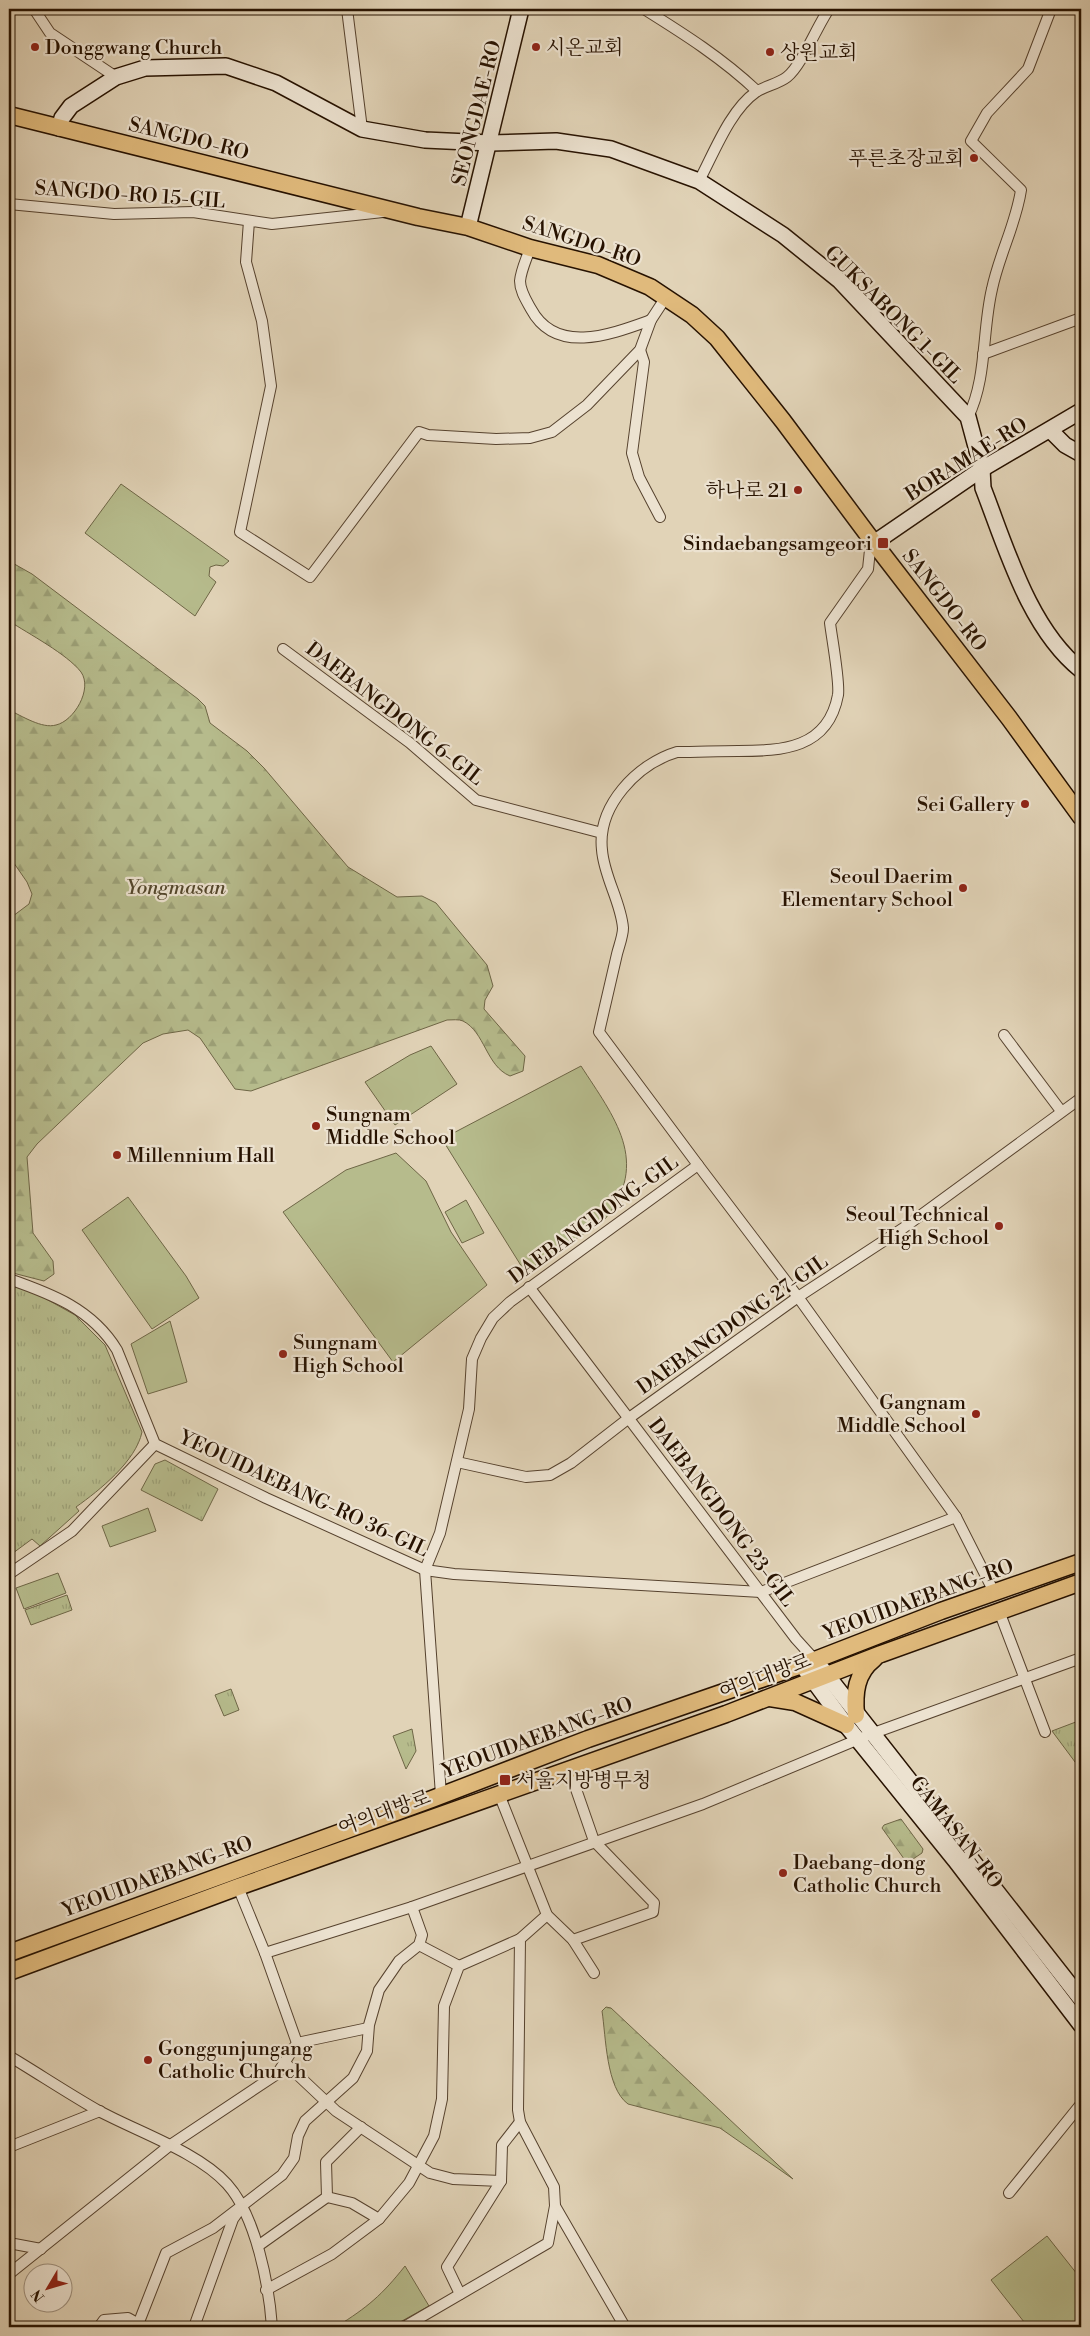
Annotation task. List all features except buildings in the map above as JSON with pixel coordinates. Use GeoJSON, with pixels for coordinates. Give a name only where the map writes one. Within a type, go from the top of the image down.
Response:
{"type":"FeatureCollection","features":[{"type":"Feature","properties":{"kind":"main road","name":"SANGDO-RO"},"geometry":{"type":"LineString","coordinates":[[11,118],[468,227],[530,248],[598,265],[631,278],[666,297],[692,315],[717,338],[783,421],[1009,718],[1081,817]]}},
{"type":"Feature","properties":{"kind":"main road","name":"YEOUIDAEBANG-RO"},"geometry":{"type":"LineString","coordinates":[[9,1953],[441,1795],[588,1739],[808,1662],[941,1611],[995,1594],[1081,1562]]}},
{"type":"Feature","properties":{"kind":"main road","name":"YEOUIDAEBANG-RO"},"geometry":{"type":"LineString","coordinates":[[999,1611],[1081,1582]]}},
{"type":"Feature","properties":{"kind":"main road","name":"여의대방로"},"geometry":{"type":"LineString","coordinates":[[9,1972],[238,1887],[768,1698],[819,1677],[999,1611]]}},
{"type":"Feature","properties":{"kind":"main road"},"geometry":{"type":"LineString","coordinates":[[768,1698],[795,1702],[851,1720],[857,1681],[862,1671],[881,1654]]}},
{"type":"Feature","properties":{"kind":"main road"},"geometry":{"type":"LineString","coordinates":[[492,1776],[499,1794]]}},
{"type":"Feature","properties":{"kind":"main road"},"geometry":{"type":"LineString","coordinates":[[441,1795],[448,1812]]}},
{"type":"Feature","properties":{"kind":"street"},"geometry":{"type":"LineString","coordinates":[[34,9],[50,33],[116,77]]}},
{"type":"Feature","properties":{"kind":"street"},"geometry":{"type":"LineString","coordinates":[[347,9],[362,129]]}},
{"type":"Feature","properties":{"kind":"street","name":"SEONGDAE-RO"},"geometry":{"type":"LineString","coordinates":[[468,227],[490,143],[521,9]]}},
{"type":"Feature","properties":{"kind":"street"},"geometry":{"type":"LineString","coordinates":[[644,9],[698,42],[730,66],[757,91]]}},
{"type":"Feature","properties":{"kind":"street"},"geometry":{"type":"LineString","coordinates":[[699,181],[741,105],[757,91],[787,77],[797,64],[829,9]]}},
{"type":"Feature","properties":{"kind":"street"},"geometry":{"type":"LineString","coordinates":[[1051,9],[1028,69],[987,113],[971,141],[1021,190],[1018,207],[992,290],[983,354],[973,406],[968,417],[982,469],[984,488],[1023,592],[1044,628],[1081,670]]}},
{"type":"Feature","properties":{"kind":"street","name":"GUKSABONG 1-GIL"},"geometry":{"type":"LineString","coordinates":[[59,128],[62,118],[71,106],[116,77],[144,68],[226,66],[276,84],[362,129],[425,140],[490,143],[556,141],[611,149],[699,181],[783,235],[840,281],[968,417]]}},
{"type":"Feature","properties":{"kind":"street","name":"SANGDO-RO 15-GIL"},"geometry":{"type":"LineString","coordinates":[[9,204],[114,214],[193,212],[272,224],[398,211]]}},
{"type":"Feature","properties":{"kind":"street"},"geometry":{"type":"LineString","coordinates":[[249,221],[246,262],[262,321],[271,386],[240,532],[310,577],[419,432],[428,435],[484,438],[530,438],[552,432],[586,405],[640,350],[651,320],[666,297]]}},
{"type":"Feature","properties":{"kind":"street"},"geometry":{"type":"LineString","coordinates":[[530,248],[520,281],[522,292],[535,318],[543,327],[568,338],[617,332],[651,320]]}},
{"type":"Feature","properties":{"kind":"street"},"geometry":{"type":"LineString","coordinates":[[983,354],[1081,318]]}},
{"type":"Feature","properties":{"kind":"street"},"geometry":{"type":"LineString","coordinates":[[640,350],[644,362],[632,453],[639,477],[660,517]]}},
{"type":"Feature","properties":{"kind":"street","name":"BORAMAE-RO"},"geometry":{"type":"LineString","coordinates":[[874,543],[982,469],[1081,411]]}},
{"type":"Feature","properties":{"kind":"street"},"geometry":{"type":"LineString","coordinates":[[1050,430],[1066,445],[1081,454]]}},
{"type":"Feature","properties":{"kind":"street","name":"DAEBANGDONG-GIL"},"geometry":{"type":"LineString","coordinates":[[441,1795],[425,1570],[440,1533],[457,1462],[471,1394],[472,1359],[481,1338],[493,1318],[529,1286],[698,1164],[599,1032],[623,929],[602,851],[602,832],[614,800],[643,769],[663,756],[677,752],[781,750],[805,742],[820,730],[831,715],[838,694],[830,623],[868,569],[870,550],[874,543]]}},
{"type":"Feature","properties":{"kind":"street","name":"DAEBANGDONG 6-GIL"},"geometry":{"type":"LineString","coordinates":[[283,649],[410,743],[476,800],[602,832]]}},
{"type":"Feature","properties":{"kind":"street"},"geometry":{"type":"LineString","coordinates":[[1004,1035],[1061,1112]]}},
{"type":"Feature","properties":{"kind":"street","name":"DAEBANGDONG 27-GIL"},"geometry":{"type":"LineString","coordinates":[[457,1462],[526,1477],[550,1475],[571,1463],[629,1418],[798,1297],[902,1229],[1081,1098]]}},
{"type":"Feature","properties":{"kind":"street"},"geometry":{"type":"LineString","coordinates":[[698,1164],[798,1297],[956,1517],[995,1594]]}},
{"type":"Feature","properties":{"kind":"street","name":"YEOUIDAEBANG-RO 36-GIL"},"geometry":{"type":"LineString","coordinates":[[9,1279],[66,1301],[87,1315],[109,1336],[117,1350],[156,1444],[266,1498],[425,1570],[496,1577],[761,1592]]}},
{"type":"Feature","properties":{"kind":"street","name":"DAEBANGDONG 23-GIL"},"geometry":{"type":"LineString","coordinates":[[529,1286],[796,1639],[808,1662]]}},
{"type":"Feature","properties":{"kind":"street"},"geometry":{"type":"LineString","coordinates":[[9,1574],[72,1531],[156,1444]]}},
{"type":"Feature","properties":{"kind":"street"},"geometry":{"type":"LineString","coordinates":[[761,1592],[956,1517]]}},
{"type":"Feature","properties":{"kind":"street"},"geometry":{"type":"LineString","coordinates":[[999,1611],[1045,1732]]}},
{"type":"Feature","properties":{"kind":"street"},"geometry":{"type":"LineString","coordinates":[[265,1953],[412,1908],[528,1867],[594,1841],[714,1800],[864,1736],[1081,1658]]}},
{"type":"Feature","properties":{"kind":"street","name":"GAMASAN-RO"},"geometry":{"type":"LineString","coordinates":[[808,1662],[851,1720],[1081,1999]]}},
{"type":"Feature","properties":{"kind":"street","name":"GAMASAN-RO"},"geometry":{"type":"LineString","coordinates":[[864,1736],[1081,2025]]}},
{"type":"Feature","properties":{"kind":"street","name":"YEOUIDAEBANG-RO"},"geometry":{"type":"LineString","coordinates":[[569,1770],[594,1841]]}},
{"type":"Feature","properties":{"kind":"street"},"geometry":{"type":"LineString","coordinates":[[499,1794],[547,1915],[573,1940],[594,1973]]}},
{"type":"Feature","properties":{"kind":"street"},"geometry":{"type":"LineString","coordinates":[[573,1940],[652,1912],[654,1903],[594,1841]]}},
{"type":"Feature","properties":{"kind":"street"},"geometry":{"type":"LineString","coordinates":[[238,1887],[265,1953],[297,2043]]}},
{"type":"Feature","properties":{"kind":"street"},"geometry":{"type":"LineString","coordinates":[[99,2327],[104,2320],[128,2318],[141,2325],[166,2253],[213,2228],[282,2175],[294,2158],[298,2136],[305,2121],[353,2078],[367,2051],[368,2028],[379,1990],[399,1961],[419,1945],[422,1935],[412,1908]]}},
{"type":"Feature","properties":{"kind":"street"},"geometry":{"type":"LineString","coordinates":[[266,2290],[332,2254],[379,2219],[409,2183],[434,2136],[442,2099],[444,2006],[459,1966],[520,1939],[547,1915]]}},
{"type":"Feature","properties":{"kind":"street"},"geometry":{"type":"LineString","coordinates":[[404,2327],[548,2243],[555,2206],[554,2187],[520,2122],[518,2110],[521,2048],[520,1939]]}},
{"type":"Feature","properties":{"kind":"street"},"geometry":{"type":"LineString","coordinates":[[419,1945],[459,1966]]}},
{"type":"Feature","properties":{"kind":"street"},"geometry":{"type":"LineString","coordinates":[[9,2274],[169,2146],[277,2074],[297,2043],[368,2028]]}},
{"type":"Feature","properties":{"kind":"street"},"geometry":{"type":"LineString","coordinates":[[9,2056],[100,2111],[200,2163],[227,2184],[242,2206],[258,2246],[272,2327]]}},
{"type":"Feature","properties":{"kind":"street"},"geometry":{"type":"LineString","coordinates":[[284,2062],[326,2102],[430,2172],[453,2179],[501,2181]]}},
{"type":"Feature","properties":{"kind":"street"},"geometry":{"type":"LineString","coordinates":[[1009,2193],[1081,2104]]}},
{"type":"Feature","properties":{"kind":"street"},"geometry":{"type":"LineString","coordinates":[[9,2146],[100,2111]]}},
{"type":"Feature","properties":{"kind":"street"},"geometry":{"type":"LineString","coordinates":[[460,2294],[447,2267],[501,2181],[502,2145],[520,2122]]}},
{"type":"Feature","properties":{"kind":"street"},"geometry":{"type":"LineString","coordinates":[[327,2197],[326,2162],[361,2127]]}},
{"type":"Feature","properties":{"kind":"street"},"geometry":{"type":"LineString","coordinates":[[258,2246],[327,2197],[352,2203],[379,2219]]}},
{"type":"Feature","properties":{"kind":"street"},"geometry":{"type":"LineString","coordinates":[[194,2327],[233,2219],[242,2206]]}},
{"type":"Feature","properties":{"kind":"street"},"geometry":{"type":"LineString","coordinates":[[555,2206],[625,2327]]}},
{"type":"Feature","properties":{"kind":"street"},"geometry":{"type":"LineString","coordinates":[[9,2243],[41,2249]]}},
{"type":"Feature","properties":{"kind":"green space"},"geometry":{"type":"Polygon","coordinates":[[[121,484],[229,561],[223,566],[216,565],[210,567],[209,576],[216,582],[195,616],[85,533],[121,484]]]}},
{"type":"Feature","properties":{"kind":"green space","name":"Yongmasan"},"geometry":{"type":"Polygon","coordinates":[[[9,561],[32,574],[198,699],[205,706],[210,723],[247,751],[264,768],[348,867],[397,897],[422,896],[436,903],[487,965],[493,986],[485,1000],[484,1009],[525,1056],[523,1071],[510,1076],[502,1071],[490,1057],[470,1026],[461,1020],[447,1020],[251,1091],[235,1089],[200,1038],[188,1030],[163,1034],[143,1043],[37,1144],[27,1157],[33,1233],[53,1261],[54,1274],[44,1281],[9,1272],[9,919],[29,904],[32,894],[27,882],[9,856],[9,710],[38,724],[56,725],[63,722],[75,711],[80,703],[85,687],[81,672],[67,658],[9,621],[9,561]]]}},
{"type":"Feature","properties":{"kind":"green space"},"geometry":{"type":"Polygon","coordinates":[[[431,1046],[457,1084],[395,1125],[365,1082],[410,1055],[431,1046]]]}},
{"type":"Feature","properties":{"kind":"green space"},"geometry":{"type":"Polygon","coordinates":[[[581,1066],[605,1103],[623,1140],[626,1159],[625,1178],[619,1198],[603,1221],[525,1272],[442,1139],[581,1066]]]}},
{"type":"Feature","properties":{"kind":"green space"},"geometry":{"type":"Polygon","coordinates":[[[396,1153],[426,1181],[451,1232],[487,1285],[393,1362],[283,1212],[346,1170],[396,1153]]]}},
{"type":"Feature","properties":{"kind":"green space"},"geometry":{"type":"Polygon","coordinates":[[[128,1197],[186,1276],[199,1298],[152,1329],[82,1230],[128,1197]]]}},
{"type":"Feature","properties":{"kind":"green space"},"geometry":{"type":"Polygon","coordinates":[[[466,1200],[484,1233],[462,1243],[445,1212],[466,1200]]]}},
{"type":"Feature","properties":{"kind":"green space"},"geometry":{"type":"Polygon","coordinates":[[[9,1283],[32,1291],[75,1315],[105,1345],[142,1432],[133,1454],[116,1474],[76,1507],[79,1511],[40,1546],[32,1539],[9,1556],[9,1283]]]}},
{"type":"Feature","properties":{"kind":"green space"},"geometry":{"type":"Polygon","coordinates":[[[170,1321],[187,1382],[148,1394],[131,1344],[170,1321]]]}},
{"type":"Feature","properties":{"kind":"green space"},"geometry":{"type":"Polygon","coordinates":[[[165,1460],[218,1489],[202,1521],[141,1490],[155,1464],[165,1460]]]}},
{"type":"Feature","properties":{"kind":"green space"},"geometry":{"type":"Polygon","coordinates":[[[148,1508],[156,1531],[110,1547],[102,1526],[148,1508]]]}},
{"type":"Feature","properties":{"kind":"green space"},"geometry":{"type":"Polygon","coordinates":[[[58,1573],[66,1593],[24,1609],[16,1588],[58,1573]]]}},
{"type":"Feature","properties":{"kind":"green space"},"geometry":{"type":"Polygon","coordinates":[[[67,1595],[72,1610],[31,1625],[25,1610],[67,1595]]]}},
{"type":"Feature","properties":{"kind":"green space"},"geometry":{"type":"Polygon","coordinates":[[[231,1689],[239,1710],[224,1716],[215,1695],[231,1689]]]}},
{"type":"Feature","properties":{"kind":"green space"},"geometry":{"type":"Polygon","coordinates":[[[1081,1720],[1081,1770],[1052,1731],[1081,1720]]]}},
{"type":"Feature","properties":{"kind":"green space"},"geometry":{"type":"Polygon","coordinates":[[[412,1729],[416,1751],[406,1769],[393,1736],[412,1729]]]}},
{"type":"Feature","properties":{"kind":"green space"},"geometry":{"type":"Polygon","coordinates":[[[901,1819],[923,1849],[922,1853],[907,1863],[882,1828],[884,1825],[901,1819]]]}},
{"type":"Feature","properties":{"kind":"green space"},"geometry":{"type":"Polygon","coordinates":[[[606,2007],[611,2008],[793,2179],[720,2128],[628,2104],[615,2086],[608,2061],[602,2011],[606,2007]]]}},
{"type":"Feature","properties":{"kind":"green space"},"geometry":{"type":"Polygon","coordinates":[[[1047,2236],[1081,2279],[1081,2327],[1028,2327],[991,2280],[1047,2236]]]}},
{"type":"Feature","properties":{"kind":"green space"},"geometry":{"type":"Polygon","coordinates":[[[405,2266],[429,2306],[391,2327],[336,2327],[374,2300],[405,2266]]]}},
{"type":"Feature","properties":{"kind":"place","name":"Donggwang Church"},"geometry":{"type":"Point","coordinates":[35,47]}},
{"type":"Feature","properties":{"kind":"place","name":"시온교회"},"geometry":{"type":"Point","coordinates":[536,47]}},
{"type":"Feature","properties":{"kind":"place","name":"상원교회"},"geometry":{"type":"Point","coordinates":[770,52]}},
{"type":"Feature","properties":{"kind":"place","name":"푸른초장교회"},"geometry":{"type":"Point","coordinates":[974,158]}},
{"type":"Feature","properties":{"kind":"place","name":"하나로 21"},"geometry":{"type":"Point","coordinates":[798,490]}},
{"type":"Feature","properties":{"kind":"place","name":"Sindaebangsamgeori"},"geometry":{"type":"Point","coordinates":[883,543]}},
{"type":"Feature","properties":{"kind":"place","name":"Sei Gallery"},"geometry":{"type":"Point","coordinates":[1025,804]}},
{"type":"Feature","properties":{"kind":"place","name":"Seoul Daerim Elementary School"},"geometry":{"type":"Point","coordinates":[963,888]}},
{"type":"Feature","properties":{"kind":"place","name":"Sungnam Middle School"},"geometry":{"type":"Point","coordinates":[316,1126]}},
{"type":"Feature","properties":{"kind":"place","name":"Millennium Hall"},"geometry":{"type":"Point","coordinates":[117,1155]}},
{"type":"Feature","properties":{"kind":"place","name":"Seoul Technical High School"},"geometry":{"type":"Point","coordinates":[999,1226]}},
{"type":"Feature","properties":{"kind":"place","name":"Sungnam High School"},"geometry":{"type":"Point","coordinates":[283,1354]}},
{"type":"Feature","properties":{"kind":"place","name":"Gangnam Middle School"},"geometry":{"type":"Point","coordinates":[976,1414]}},
{"type":"Feature","properties":{"kind":"place","name":"서울지방병무청"},"geometry":{"type":"Point","coordinates":[505,1780]}},
{"type":"Feature","properties":{"kind":"place","name":"Daebang-dong Catholic Church"},"geometry":{"type":"Point","coordinates":[783,1873]}},
{"type":"Feature","properties":{"kind":"place","name":"Gonggunjungang Catholic Church"},"geometry":{"type":"Point","coordinates":[148,2060]}}]}
